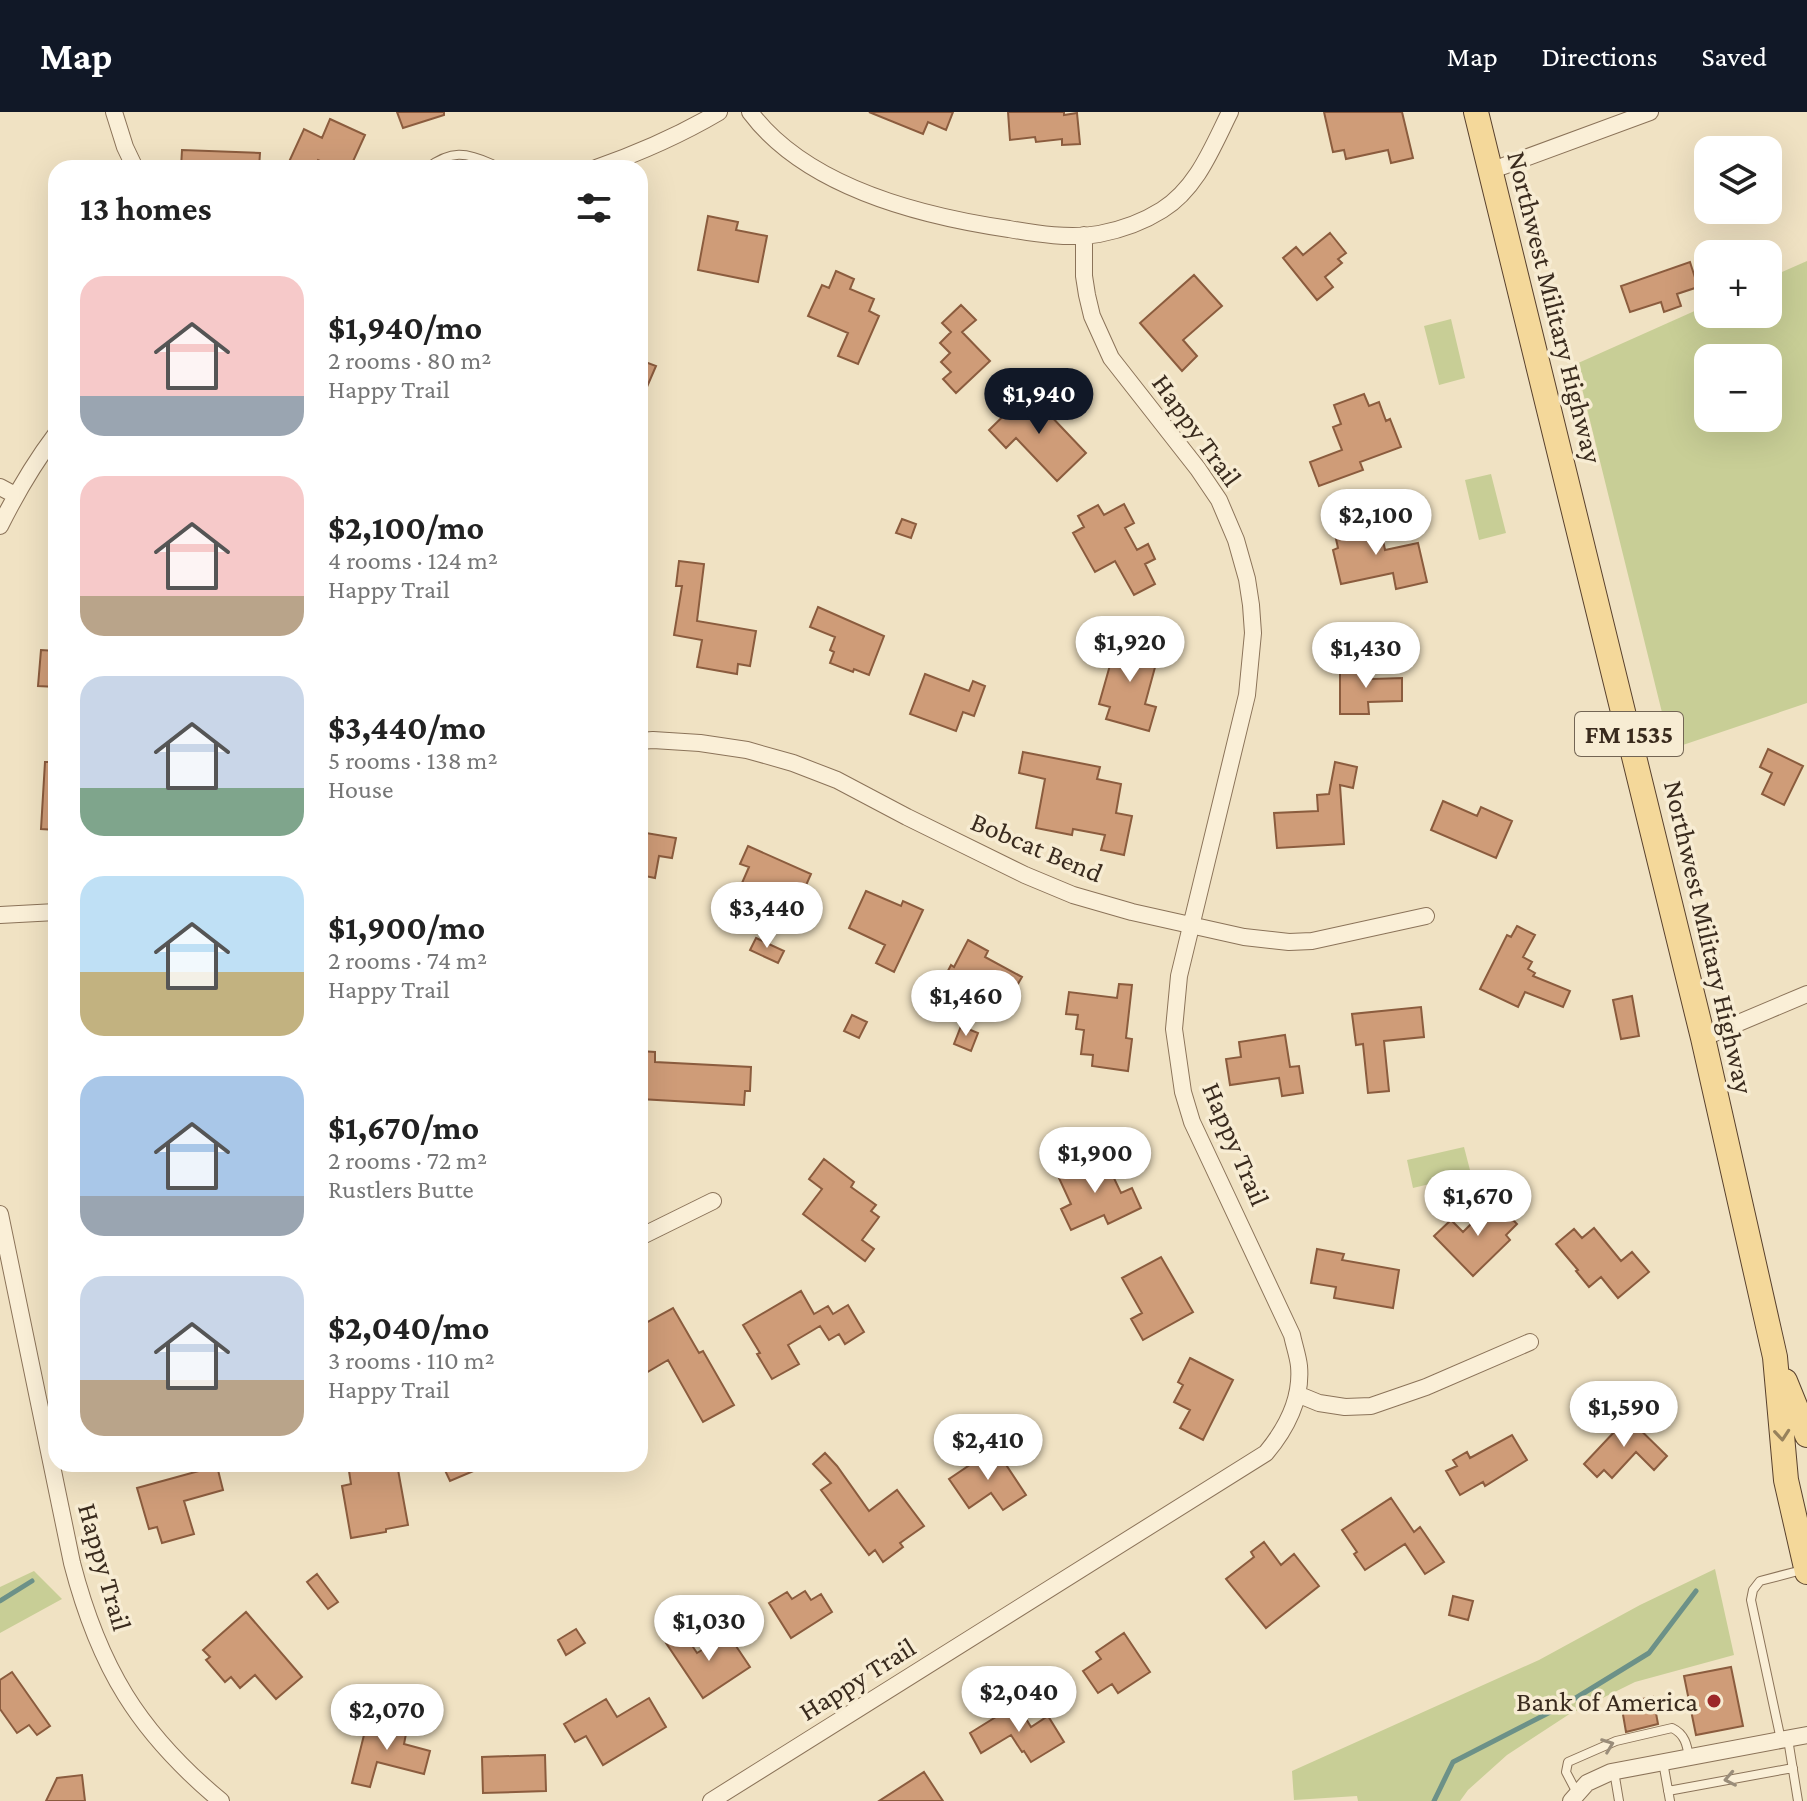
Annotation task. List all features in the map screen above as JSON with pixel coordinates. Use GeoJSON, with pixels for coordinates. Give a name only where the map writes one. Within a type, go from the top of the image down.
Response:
{"type":"FeatureCollection","features":[{"type":"Feature","properties":{"kind":"main road","name":"Northwest Military Highway"},"geometry":{"type":"LineString","coordinates":[[1476,112],[1703,1038],[1775,1357],[1786,1480],[1807,1571]]}},
{"type":"Feature","properties":{"kind":"main road","name":"Northwest Military Highway"},"geometry":{"type":"LineString","coordinates":[[1775,1357],[1807,1435]]}},
{"type":"Feature","properties":{"kind":"street"},"geometry":{"type":"LineString","coordinates":[[114,112],[131,160]]}},
{"type":"Feature","properties":{"kind":"street"},"geometry":{"type":"LineString","coordinates":[[618,160],[693,128],[719,112]]}},
{"type":"Feature","properties":{"kind":"street"},"geometry":{"type":"LineString","coordinates":[[750,112],[765,131],[797,158],[833,178],[889,202],[960,222],[1034,233],[1084,235],[1128,226],[1162,210],[1183,193],[1202,169],[1230,112]]}},
{"type":"Feature","properties":{"kind":"street"},"geometry":{"type":"LineString","coordinates":[[1490,171],[1650,112]]}},
{"type":"Feature","properties":{"kind":"street","name":"Happy Trail"},"geometry":{"type":"LineString","coordinates":[[711,1801],[1266,1453],[1280,1436],[1297,1394],[1299,1368],[1292,1335],[1192,1122],[1183,1092],[1174,1029],[1179,976],[1247,695],[1253,633],[1251,605],[1236,540],[1219,500],[1111,358],[1092,316],[1084,276],[1084,235]]}},
{"type":"Feature","properties":{"kind":"street"},"geometry":{"type":"LineString","coordinates":[[0,526],[15,495],[48,445]]}},
{"type":"Feature","properties":{"kind":"street"},"geometry":{"type":"LineString","coordinates":[[0,487],[15,495]]}},
{"type":"Feature","properties":{"kind":"street","name":"Bobcat Bend"},"geometry":{"type":"LineString","coordinates":[[648,740],[700,743],[747,750],[793,763],[837,780],[1025,875],[1073,895],[1132,912],[1244,937],[1289,942],[1312,941],[1426,916]]}},
{"type":"Feature","properties":{"kind":"street"},"geometry":{"type":"LineString","coordinates":[[0,915],[48,912]]}},
{"type":"Feature","properties":{"kind":"street"},"geometry":{"type":"LineString","coordinates":[[1703,1038],[1807,994]]}},
{"type":"Feature","properties":{"kind":"street"},"geometry":{"type":"LineString","coordinates":[[648,1233],[713,1201]]}},
{"type":"Feature","properties":{"kind":"street","name":"Happy Trail"},"geometry":{"type":"LineString","coordinates":[[0,1214],[48,1434]]}},
{"type":"Feature","properties":{"kind":"street"},"geometry":{"type":"LineString","coordinates":[[1297,1394],[1319,1403],[1345,1407],[1371,1406],[1426,1387],[1530,1342]]}},
{"type":"Feature","properties":{"kind":"street","name":"Happy Trail"},"geometry":{"type":"LineString","coordinates":[[56,1472],[82,1603],[115,1680],[164,1748],[218,1800]]}},
{"type":"Feature","properties":{"kind":"street"},"geometry":{"type":"LineString","coordinates":[[1574,1797],[1587,1783],[1614,1771],[1807,1735]]}},
{"type":"Feature","properties":{"kind":"lane"},"geometry":{"type":"LineString","coordinates":[[439,160],[460,154],[484,160]]}},
{"type":"Feature","properties":{"kind":"lane"},"geometry":{"type":"LineString","coordinates":[[1798,1801],[1793,1768],[1751,1600],[1753,1590],[1760,1581],[1807,1571]]}},
{"type":"Feature","properties":{"kind":"lane"},"geometry":{"type":"LineString","coordinates":[[1574,1797],[1566,1772],[1568,1762],[1616,1741],[1672,1728],[1686,1742],[1689,1757]]}},
{"type":"Feature","properties":{"kind":"lane"},"geometry":{"type":"LineString","coordinates":[[1663,1762],[1669,1796],[1793,1768]]}},
{"type":"Feature","properties":{"kind":"lane"},"geometry":{"type":"LineString","coordinates":[[1614,1771],[1619,1801]]}},
{"type":"Feature","properties":{"kind":"green space"},"geometry":{"type":"Polygon","coordinates":[[[1807,261],[1807,703],[1671,749],[1576,364],[1694,311],[1694,328],[1782,328],[1782,272],[1807,261]]]}},
{"type":"Feature","properties":{"kind":"green space"},"geometry":{"type":"Polygon","coordinates":[[[1451,319],[1465,378],[1439,385],[1424,326],[1451,319]]]}},
{"type":"Feature","properties":{"kind":"green space"},"geometry":{"type":"Polygon","coordinates":[[[1491,474],[1506,533],[1479,540],[1465,480],[1491,474]]]}},
{"type":"Feature","properties":{"kind":"green space"},"geometry":{"type":"Polygon","coordinates":[[[1464,1147],[1471,1174],[1413,1188],[1407,1160],[1464,1147]]]}},
{"type":"Feature","properties":{"kind":"green space"},"geometry":{"type":"Polygon","coordinates":[[[1715,1569],[1734,1655],[1635,1682],[1568,1715],[1507,1755],[1460,1801],[1358,1801],[1357,1796],[1294,1800],[1292,1771],[1539,1660],[1640,1605],[1715,1569]]]}},
{"type":"Feature","properties":{"kind":"green space"},"geometry":{"type":"Polygon","coordinates":[[[34,1571],[62,1599],[0,1633],[0,1587],[34,1571]]]}},
{"type":"Feature","properties":{"kind":"building"},"geometry":{"type":"Polygon","coordinates":[[[397,112],[444,112],[444,115],[403,128],[397,112]]]}},
{"type":"Feature","properties":{"kind":"building"},"geometry":{"type":"Polygon","coordinates":[[[869,112],[953,112],[946,130],[928,122],[923,134],[869,112]]]}},
{"type":"Feature","properties":{"kind":"building"},"geometry":{"type":"Polygon","coordinates":[[[1008,112],[1077,113],[1080,144],[1062,145],[1062,139],[1036,142],[1035,137],[1010,140],[1008,112]]]}},
{"type":"Feature","properties":{"kind":"building"},"geometry":{"type":"Polygon","coordinates":[[[1324,112],[1402,112],[1413,158],[1391,163],[1388,150],[1346,159],[1344,150],[1333,152],[1324,112]]]}},
{"type":"Feature","properties":{"kind":"building"},"geometry":{"type":"Polygon","coordinates":[[[330,119],[365,135],[354,160],[290,160],[304,129],[322,138],[330,119]]]}},
{"type":"Feature","properties":{"kind":"building"},"geometry":{"type":"Polygon","coordinates":[[[182,150],[260,153],[260,160],[181,160],[182,150]]]}},
{"type":"Feature","properties":{"kind":"building"},"geometry":{"type":"Polygon","coordinates":[[[708,216],[738,222],[736,230],[767,236],[758,282],[698,270],[708,216]]]}},
{"type":"Feature","properties":{"kind":"building"},"geometry":{"type":"Polygon","coordinates":[[[1330,233],[1346,253],[1338,259],[1342,263],[1325,277],[1333,287],[1317,300],[1283,258],[1296,247],[1303,255],[1330,233]]]}},
{"type":"Feature","properties":{"kind":"building"},"geometry":{"type":"Polygon","coordinates":[[[1690,262],[1694,274],[1694,288],[1677,294],[1681,306],[1664,312],[1661,302],[1630,312],[1621,286],[1690,262]]]}},
{"type":"Feature","properties":{"kind":"building"},"geometry":{"type":"Polygon","coordinates":[[[836,271],[854,279],[850,289],[874,299],[869,311],[879,316],[858,364],[838,356],[848,333],[808,316],[822,285],[829,288],[836,271]]]}},
{"type":"Feature","properties":{"kind":"building"},"geometry":{"type":"Polygon","coordinates":[[[1194,275],[1222,306],[1183,340],[1197,356],[1182,371],[1140,323],[1194,275]]]}},
{"type":"Feature","properties":{"kind":"building"},"geometry":{"type":"Polygon","coordinates":[[[961,305],[976,320],[962,332],[990,361],[956,393],[943,379],[951,372],[941,362],[950,353],[940,343],[951,332],[942,323],[961,305]]]}},
{"type":"Feature","properties":{"kind":"building"},"geometry":{"type":"Polygon","coordinates":[[[648,363],[656,366],[648,384],[648,363]]]}},
{"type":"Feature","properties":{"kind":"building"},"geometry":{"type":"Polygon","coordinates":[[[1028,392],[1086,453],[1057,481],[1016,438],[1006,448],[989,430],[1028,392]]]}},
{"type":"Feature","properties":{"kind":"building"},"geometry":{"type":"Polygon","coordinates":[[[1364,394],[1369,406],[1379,402],[1386,421],[1390,419],[1401,447],[1360,462],[1363,470],[1319,486],[1310,462],[1342,450],[1333,427],[1341,424],[1334,405],[1364,394]]]}},
{"type":"Feature","properties":{"kind":"building"},"geometry":{"type":"Polygon","coordinates":[[[1124,504],[1134,523],[1125,528],[1137,550],[1148,544],[1155,559],[1145,564],[1155,584],[1134,595],[1115,561],[1095,572],[1073,533],[1084,527],[1078,516],[1098,505],[1104,515],[1124,504]]]}},
{"type":"Feature","properties":{"kind":"building"},"geometry":{"type":"Polygon","coordinates":[[[902,519],[916,524],[911,538],[896,533],[902,519]]]}},
{"type":"Feature","properties":{"kind":"building"},"geometry":{"type":"Polygon","coordinates":[[[1379,520],[1385,550],[1418,543],[1427,582],[1396,589],[1393,573],[1341,584],[1333,550],[1338,548],[1334,530],[1379,520]]]}},
{"type":"Feature","properties":{"kind":"building"},"geometry":{"type":"Polygon","coordinates":[[[679,561],[704,564],[697,621],[756,631],[750,666],[738,664],[737,674],[697,667],[702,640],[674,635],[682,586],[676,586],[679,561]]]}},
{"type":"Feature","properties":{"kind":"building"},"geometry":{"type":"Polygon","coordinates":[[[818,607],[884,636],[869,675],[830,663],[834,652],[830,650],[835,637],[810,627],[818,607]]]}},
{"type":"Feature","properties":{"kind":"building"},"geometry":{"type":"Polygon","coordinates":[[[1118,637],[1160,649],[1145,704],[1156,707],[1149,731],[1106,719],[1110,707],[1099,704],[1118,637]]]}},
{"type":"Feature","properties":{"kind":"building"},"geometry":{"type":"Polygon","coordinates":[[[41,650],[48,650],[48,687],[38,686],[41,650]]]}},
{"type":"Feature","properties":{"kind":"building"},"geometry":{"type":"Polygon","coordinates":[[[1340,666],[1372,666],[1372,679],[1402,678],[1402,701],[1368,702],[1369,714],[1340,714],[1340,666]]]}},
{"type":"Feature","properties":{"kind":"building"},"geometry":{"type":"Polygon","coordinates":[[[925,674],[969,691],[973,681],[985,686],[974,716],[963,712],[956,731],[910,714],[925,674]]]}},
{"type":"Feature","properties":{"kind":"building"},"geometry":{"type":"Polygon","coordinates":[[[1768,749],[1803,766],[1784,805],[1762,794],[1772,773],[1760,767],[1768,749]]]}},
{"type":"Feature","properties":{"kind":"building"},"geometry":{"type":"Polygon","coordinates":[[[1023,752],[1100,767],[1097,779],[1121,784],[1116,813],[1132,816],[1124,855],[1101,850],[1105,835],[1073,829],[1072,835],[1036,828],[1045,779],[1019,773],[1023,752]]]}},
{"type":"Feature","properties":{"kind":"building"},"geometry":{"type":"Polygon","coordinates":[[[45,762],[48,762],[48,829],[41,829],[45,762]]]}},
{"type":"Feature","properties":{"kind":"building"},"geometry":{"type":"Polygon","coordinates":[[[1335,762],[1357,767],[1353,788],[1340,785],[1344,844],[1277,848],[1274,813],[1318,811],[1317,795],[1329,794],[1335,762]]]}},
{"type":"Feature","properties":{"kind":"building"},"geometry":{"type":"Polygon","coordinates":[[[1443,801],[1477,816],[1481,807],[1512,821],[1496,858],[1431,830],[1443,801]]]}},
{"type":"Feature","properties":{"kind":"building"},"geometry":{"type":"Polygon","coordinates":[[[648,833],[676,838],[672,858],[659,856],[655,878],[648,877],[648,833]]]}},
{"type":"Feature","properties":{"kind":"building"},"geometry":{"type":"Polygon","coordinates":[[[748,846],[811,874],[792,917],[756,901],[746,923],[728,915],[749,867],[740,864],[748,846]]]}},
{"type":"Feature","properties":{"kind":"building"},"geometry":{"type":"Polygon","coordinates":[[[866,891],[901,906],[903,901],[923,910],[894,972],[876,963],[885,945],[849,928],[866,891]]]}},
{"type":"Feature","properties":{"kind":"building"},"geometry":{"type":"Polygon","coordinates":[[[1517,926],[1535,935],[1523,957],[1532,962],[1528,969],[1535,973],[1533,976],[1570,991],[1563,1007],[1525,992],[1518,1007],[1480,989],[1507,935],[1511,937],[1517,926]]]}},
{"type":"Feature","properties":{"kind":"building"},"geometry":{"type":"Polygon","coordinates":[[[756,938],[784,951],[778,963],[750,950],[756,938]]]}},
{"type":"Feature","properties":{"kind":"building"},"geometry":{"type":"Polygon","coordinates":[[[968,940],[988,951],[985,957],[1022,977],[1004,1008],[980,995],[975,1005],[940,986],[968,940]]]}},
{"type":"Feature","properties":{"kind":"building"},"geometry":{"type":"Polygon","coordinates":[[[1119,984],[1132,985],[1126,1038],[1132,1039],[1128,1071],[1092,1066],[1093,1055],[1081,1054],[1084,1030],[1076,1029],[1078,1015],[1066,1014],[1069,992],[1117,998],[1119,984]]]}},
{"type":"Feature","properties":{"kind":"building"},"geometry":{"type":"Polygon","coordinates":[[[1632,996],[1639,1036],[1621,1039],[1613,1000],[1632,996]]]}},
{"type":"Feature","properties":{"kind":"building"},"geometry":{"type":"Polygon","coordinates":[[[1421,1007],[1424,1037],[1384,1041],[1389,1091],[1368,1093],[1363,1044],[1356,1045],[1352,1014],[1421,1007]]]}},
{"type":"Feature","properties":{"kind":"building"},"geometry":{"type":"Polygon","coordinates":[[[852,1015],[867,1022],[859,1038],[844,1031],[852,1015]]]}},
{"type":"Feature","properties":{"kind":"building"},"geometry":{"type":"Polygon","coordinates":[[[961,1026],[978,1033],[971,1051],[954,1044],[961,1026]]]}},
{"type":"Feature","properties":{"kind":"building"},"geometry":{"type":"Polygon","coordinates":[[[1285,1035],[1290,1067],[1299,1066],[1303,1093],[1282,1096],[1279,1078],[1230,1085],[1226,1059],[1241,1057],[1239,1042],[1285,1035]]]}},
{"type":"Feature","properties":{"kind":"building"},"geometry":{"type":"Polygon","coordinates":[[[648,1052],[655,1052],[655,1062],[751,1067],[750,1091],[745,1091],[744,1105],[648,1099],[648,1052]]]}},
{"type":"Feature","properties":{"kind":"building"},"geometry":{"type":"Polygon","coordinates":[[[1103,1155],[1121,1193],[1132,1188],[1141,1208],[1108,1224],[1104,1215],[1071,1230],[1061,1209],[1071,1204],[1058,1176],[1103,1155]]]}},
{"type":"Feature","properties":{"kind":"building"},"geometry":{"type":"Polygon","coordinates":[[[824,1159],[854,1182],[851,1187],[876,1205],[871,1211],[879,1217],[862,1240],[874,1249],[865,1261],[803,1214],[822,1189],[809,1179],[824,1159]]]}},
{"type":"Feature","properties":{"kind":"building"},"geometry":{"type":"Polygon","coordinates":[[[1494,1201],[1517,1224],[1506,1235],[1510,1240],[1473,1276],[1434,1236],[1451,1220],[1463,1232],[1494,1201]]]}},
{"type":"Feature","properties":{"kind":"building"},"geometry":{"type":"Polygon","coordinates":[[[1594,1228],[1621,1261],[1632,1252],[1649,1272],[1618,1298],[1601,1277],[1589,1287],[1556,1244],[1574,1229],[1582,1238],[1594,1228]]]}},
{"type":"Feature","properties":{"kind":"building"},"geometry":{"type":"Polygon","coordinates":[[[1317,1249],[1344,1254],[1342,1260],[1399,1270],[1393,1308],[1334,1298],[1336,1287],[1311,1283],[1317,1249]]]}},
{"type":"Feature","properties":{"kind":"building"},"geometry":{"type":"Polygon","coordinates":[[[1161,1257],[1193,1312],[1143,1340],[1131,1319],[1142,1313],[1122,1278],[1161,1257]]]}},
{"type":"Feature","properties":{"kind":"building"},"geometry":{"type":"Polygon","coordinates":[[[801,1291],[814,1314],[828,1306],[833,1314],[848,1305],[864,1332],[845,1344],[839,1334],[829,1340],[820,1326],[788,1345],[799,1364],[772,1379],[743,1325],[801,1291]]]}},
{"type":"Feature","properties":{"kind":"building"},"geometry":{"type":"Polygon","coordinates":[[[673,1308],[699,1353],[703,1351],[734,1405],[703,1422],[668,1360],[648,1372],[648,1322],[673,1308]]]}},
{"type":"Feature","properties":{"kind":"building"},"geometry":{"type":"Polygon","coordinates":[[[1190,1358],[1233,1380],[1203,1440],[1180,1428],[1190,1410],[1174,1402],[1183,1385],[1178,1382],[1190,1358]]]}},
{"type":"Feature","properties":{"kind":"building"},"geometry":{"type":"Polygon","coordinates":[[[1623,1413],[1667,1456],[1654,1470],[1636,1452],[1612,1478],[1604,1470],[1597,1477],[1584,1464],[1616,1430],[1611,1426],[1623,1413]]]}},
{"type":"Feature","properties":{"kind":"building"},"geometry":{"type":"Polygon","coordinates":[[[1512,1435],[1527,1460],[1485,1486],[1483,1482],[1460,1495],[1446,1471],[1457,1466],[1453,1460],[1467,1452],[1470,1458],[1512,1435]]]}},
{"type":"Feature","properties":{"kind":"building"},"geometry":{"type":"Polygon","coordinates":[[[995,1448],[1026,1495],[1003,1510],[991,1493],[969,1508],[949,1479],[995,1448]]]}},
{"type":"Feature","properties":{"kind":"building"},"geometry":{"type":"Polygon","coordinates":[[[825,1453],[869,1511],[897,1490],[924,1526],[900,1543],[903,1547],[883,1562],[875,1550],[869,1555],[821,1490],[831,1483],[813,1464],[825,1453]]]}},
{"type":"Feature","properties":{"kind":"building"},"geometry":{"type":"Polygon","coordinates":[[[195,1472],[218,1472],[223,1490],[184,1501],[194,1534],[162,1543],[157,1527],[149,1529],[137,1488],[195,1472]]]}},
{"type":"Feature","properties":{"kind":"building"},"geometry":{"type":"Polygon","coordinates":[[[349,1472],[398,1472],[408,1525],[351,1538],[342,1486],[351,1484],[349,1472]]]}},
{"type":"Feature","properties":{"kind":"building"},"geometry":{"type":"Polygon","coordinates":[[[446,1472],[471,1472],[450,1481],[446,1472]]]}},
{"type":"Feature","properties":{"kind":"building"},"geometry":{"type":"Polygon","coordinates":[[[1391,1498],[1414,1532],[1420,1527],[1444,1562],[1425,1574],[1405,1544],[1365,1570],[1342,1530],[1391,1498]]]}},
{"type":"Feature","properties":{"kind":"building"},"geometry":{"type":"Polygon","coordinates":[[[1264,1542],[1281,1565],[1294,1554],[1319,1586],[1266,1628],[1226,1579],[1254,1557],[1251,1552],[1264,1542]]]}},
{"type":"Feature","properties":{"kind":"building"},"geometry":{"type":"Polygon","coordinates":[[[317,1574],[338,1602],[328,1609],[307,1582],[317,1574]]]}},
{"type":"Feature","properties":{"kind":"building"},"geometry":{"type":"Polygon","coordinates":[[[805,1591],[811,1600],[821,1594],[832,1612],[791,1638],[769,1603],[787,1592],[792,1599],[805,1591]]]}},
{"type":"Feature","properties":{"kind":"building"},"geometry":{"type":"Polygon","coordinates":[[[1453,1596],[1473,1601],[1468,1620],[1449,1615],[1453,1596]]]}},
{"type":"Feature","properties":{"kind":"building"},"geometry":{"type":"Polygon","coordinates":[[[246,1612],[302,1677],[276,1699],[255,1675],[240,1688],[231,1677],[225,1682],[206,1660],[210,1657],[203,1650],[246,1612]]]}},
{"type":"Feature","properties":{"kind":"building"},"geometry":{"type":"Polygon","coordinates":[[[576,1629],[585,1643],[566,1655],[558,1640],[576,1629]]]}},
{"type":"Feature","properties":{"kind":"building"},"geometry":{"type":"Polygon","coordinates":[[[683,1632],[697,1653],[728,1634],[750,1667],[703,1698],[666,1643],[683,1632]]]}},
{"type":"Feature","properties":{"kind":"building"},"geometry":{"type":"Polygon","coordinates":[[[1124,1633],[1150,1672],[1118,1693],[1112,1684],[1098,1693],[1083,1671],[1101,1659],[1096,1652],[1124,1633]]]}},
{"type":"Feature","properties":{"kind":"building","name":"Bank of America"},"geometry":{"type":"Polygon","coordinates":[[[1731,1667],[1743,1726],[1696,1735],[1684,1676],[1731,1667]]]}},
{"type":"Feature","properties":{"kind":"building"},"geometry":{"type":"Polygon","coordinates":[[[12,1672],[50,1726],[37,1735],[29,1725],[17,1733],[0,1709],[0,1680],[12,1672]]]}},
{"type":"Feature","properties":{"kind":"building"},"geometry":{"type":"Polygon","coordinates":[[[1653,1697],[1658,1724],[1626,1732],[1621,1703],[1653,1697]]]}},
{"type":"Feature","properties":{"kind":"building"},"geometry":{"type":"Polygon","coordinates":[[[649,1698],[666,1727],[603,1765],[586,1736],[575,1742],[564,1724],[606,1699],[617,1717],[649,1698]]]}},
{"type":"Feature","properties":{"kind":"building"},"geometry":{"type":"Polygon","coordinates":[[[1017,1704],[1031,1727],[1048,1716],[1064,1742],[1031,1762],[1011,1735],[981,1753],[970,1733],[1017,1704]]]}},
{"type":"Feature","properties":{"kind":"building"},"geometry":{"type":"Polygon","coordinates":[[[368,1719],[407,1729],[404,1744],[430,1751],[424,1774],[377,1762],[370,1787],[352,1783],[368,1719]]]}},
{"type":"Feature","properties":{"kind":"building"},"geometry":{"type":"Polygon","coordinates":[[[545,1755],[546,1791],[483,1793],[482,1757],[545,1755]]]}},
{"type":"Feature","properties":{"kind":"building"},"geometry":{"type":"Polygon","coordinates":[[[924,1772],[943,1801],[879,1801],[924,1772]]]}},
{"type":"Feature","properties":{"kind":"building"},"geometry":{"type":"Polygon","coordinates":[[[82,1775],[85,1801],[46,1801],[57,1778],[82,1775]]]}},
{"type":"Feature","properties":{"kind":"waterway"},"geometry":{"type":"LineString","coordinates":[[0,1601],[32,1581]]}},
{"type":"Feature","properties":{"kind":"waterway"},"geometry":{"type":"LineString","coordinates":[[1434,1801],[1453,1762],[1566,1704],[1649,1653],[1696,1591]]}},
{"type":"Feature","properties":{"kind":"place","name":"Bank of America"},"geometry":{"type":"Point","coordinates":[1714,1701]}}]}
